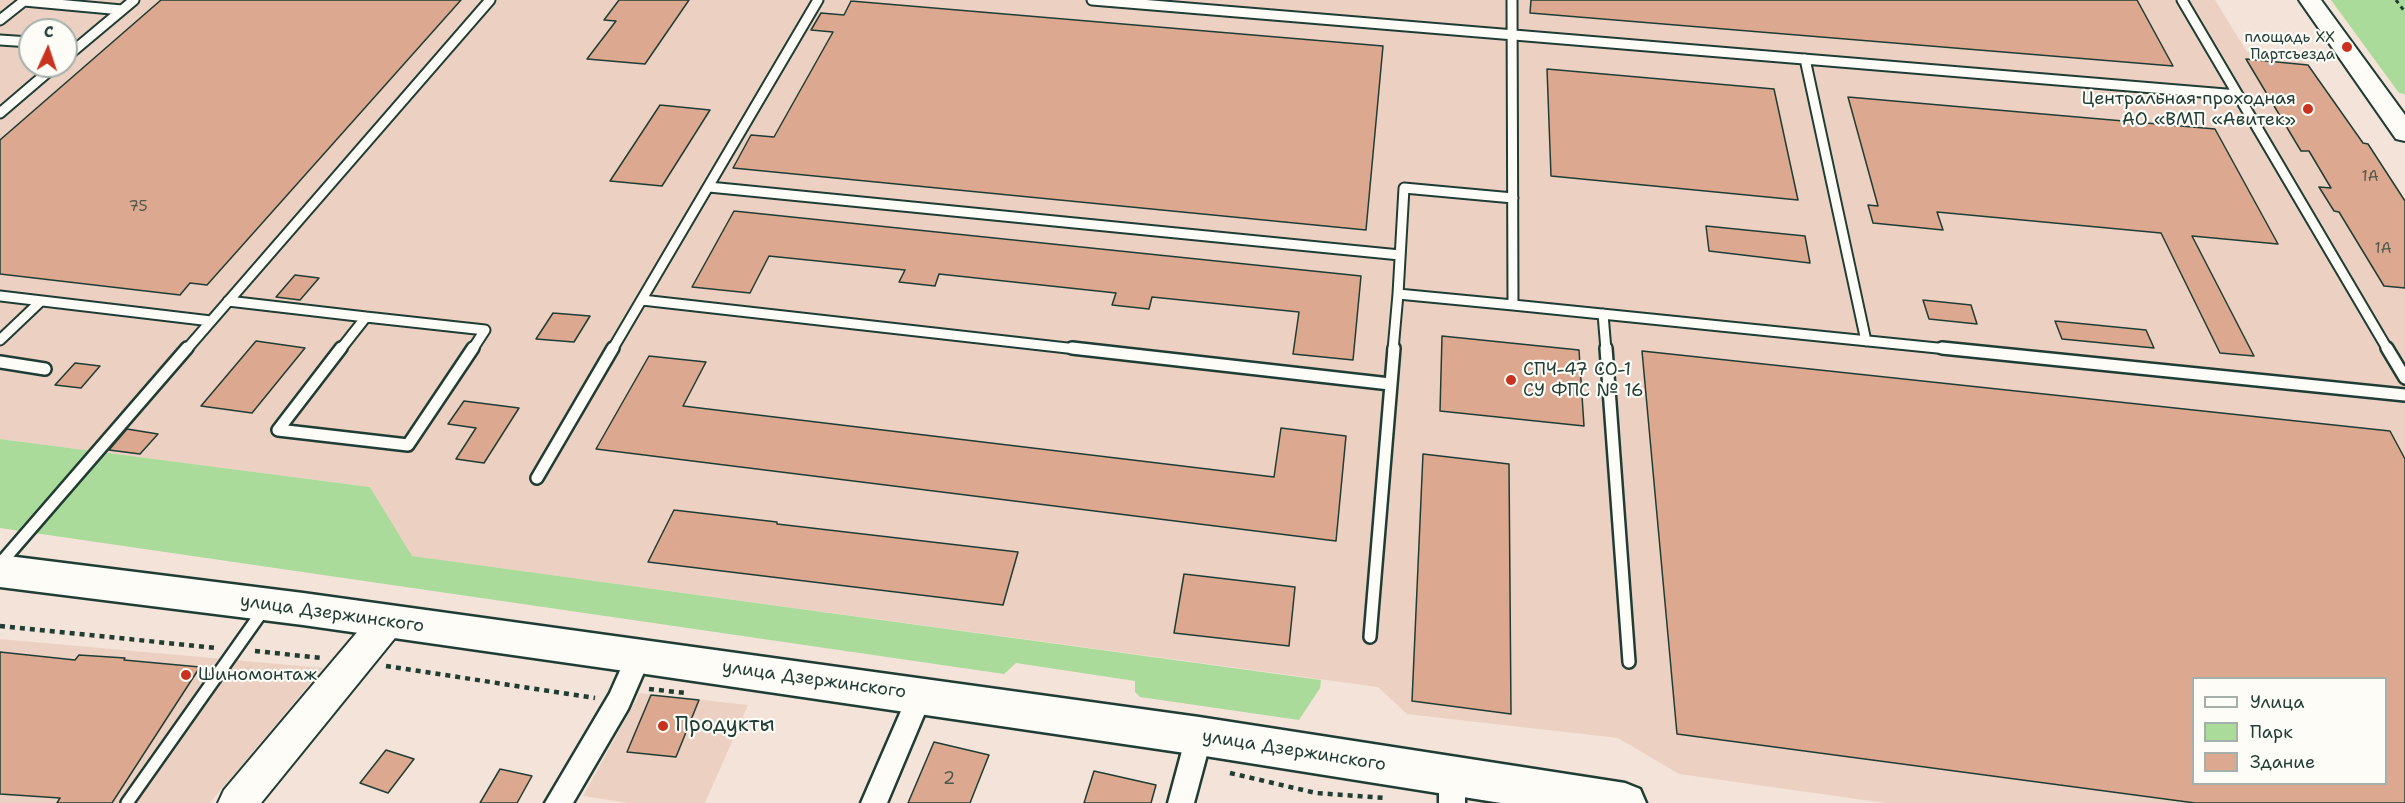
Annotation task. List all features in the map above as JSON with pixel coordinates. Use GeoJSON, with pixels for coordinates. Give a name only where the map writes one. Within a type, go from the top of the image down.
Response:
{"type":"FeatureCollection","features":[{"type":"Feature","properties":{"kind":"highway","name":"улица Дзержинского"},"geometry":{"type":"LineString","coordinates":[[0,571],[267,604],[920,696],[1195,750],[1452,789],[1625,803]]}},
{"type":"Feature","properties":{"kind":"main road"},"geometry":{"type":"LineString","coordinates":[[2310,0],[2401,121]]}},
{"type":"Feature","properties":{"kind":"main road"},"geometry":{"type":"LineString","coordinates":[[237,803],[387,622]]}},
{"type":"Feature","properties":{"kind":"street"},"geometry":{"type":"LineString","coordinates":[[558,803],[619,701],[639,656]]}},
{"type":"Feature","properties":{"kind":"street"},"geometry":{"type":"LineString","coordinates":[[874,803],[920,696]]}},
{"type":"Feature","properties":{"kind":"street"},"geometry":{"type":"LineString","coordinates":[[1181,803],[1195,750]]}},
{"type":"Feature","properties":{"kind":"lane"},"geometry":{"type":"LineString","coordinates":[[78,47],[134,0]]}},
{"type":"Feature","properties":{"kind":"lane"},"geometry":{"type":"LineString","coordinates":[[0,564],[490,0]]}},
{"type":"Feature","properties":{"kind":"lane"},"geometry":{"type":"LineString","coordinates":[[537,478],[818,0]]}},
{"type":"Feature","properties":{"kind":"lane"},"geometry":{"type":"LineString","coordinates":[[1092,0],[1146,2],[1512,35],[2238,95]]}},
{"type":"Feature","properties":{"kind":"lane"},"geometry":{"type":"LineString","coordinates":[[1512,0],[1513,305]]}},
{"type":"Feature","properties":{"kind":"lane"},"geometry":{"type":"LineString","coordinates":[[2182,0],[2405,378]]}},
{"type":"Feature","properties":{"kind":"lane"},"geometry":{"type":"LineString","coordinates":[[0,20],[24,1],[122,10]]}},
{"type":"Feature","properties":{"kind":"lane"},"geometry":{"type":"LineString","coordinates":[[0,40],[18,41]]}},
{"type":"Feature","properties":{"kind":"lane"},"geometry":{"type":"LineString","coordinates":[[1805,59],[1866,341]]}},
{"type":"Feature","properties":{"kind":"lane"},"geometry":{"type":"LineString","coordinates":[[0,113],[42,78]]}},
{"type":"Feature","properties":{"kind":"lane"},"geometry":{"type":"LineString","coordinates":[[708,187],[1400,255]]}},
{"type":"Feature","properties":{"kind":"lane"},"geometry":{"type":"LineString","coordinates":[[1370,637],[1398,294],[1404,188],[1512,198]]}},
{"type":"Feature","properties":{"kind":"lane"},"geometry":{"type":"LineString","coordinates":[[1398,294],[2405,395]]}},
{"type":"Feature","properties":{"kind":"lane"},"geometry":{"type":"LineString","coordinates":[[0,296],[211,321]]}},
{"type":"Feature","properties":{"kind":"lane"},"geometry":{"type":"LineString","coordinates":[[642,300],[1390,384]]}},
{"type":"Feature","properties":{"kind":"lane"},"geometry":{"type":"LineString","coordinates":[[0,340],[42,301]]}},
{"type":"Feature","properties":{"kind":"lane"},"geometry":{"type":"LineString","coordinates":[[228,301],[366,316],[485,330],[408,445],[278,430],[366,316]]}},
{"type":"Feature","properties":{"kind":"lane"},"geometry":{"type":"LineString","coordinates":[[1603,314],[1629,662]]}},
{"type":"Feature","properties":{"kind":"lane"},"geometry":{"type":"LineString","coordinates":[[0,362],[45,369]]}},
{"type":"Feature","properties":{"kind":"lane"},"geometry":{"type":"LineString","coordinates":[[127,803],[267,604]]}},
{"type":"Feature","properties":{"kind":"path"},"geometry":{"type":"LineString","coordinates":[[2396,0],[2405,12]]}},
{"type":"Feature","properties":{"kind":"path"},"geometry":{"type":"LineString","coordinates":[[0,626],[354,661],[619,701],[640,687],[698,695]]}},
{"type":"Feature","properties":{"kind":"path"},"geometry":{"type":"LineString","coordinates":[[1195,750],[1316,793],[1396,798]]}},
{"type":"Feature","properties":{"kind":"shaded area"},"geometry":{"type":"Polygon","coordinates":[[[0,0],[2215,0],[2247,52],[2302,56],[2329,98],[2333,98],[2359,143],[2368,144],[2405,201],[2405,803],[1886,803],[1679,774],[1618,738],[1407,714],[1378,687],[411,556],[370,487],[0,439],[0,0]]]}},
{"type":"Feature","properties":{"kind":"shaded area"},"geometry":{"type":"Polygon","coordinates":[[[0,639],[323,668],[210,803],[0,803],[0,639]]]}},
{"type":"Feature","properties":{"kind":"shaded area"},"geometry":{"type":"Polygon","coordinates":[[[640,693],[748,705],[705,803],[628,803],[583,796],[640,693]]]}},
{"type":"Feature","properties":{"kind":"green space"},"geometry":{"type":"Polygon","coordinates":[[[2331,0],[2405,0],[2405,94],[2399,93],[2331,0]]]}},
{"type":"Feature","properties":{"kind":"green space"},"geometry":{"type":"Polygon","coordinates":[[[0,439],[370,487],[412,556],[1321,680],[1320,688],[1299,720],[1140,697],[1135,692],[1135,681],[1016,663],[1004,674],[0,528],[0,439]]]}},
{"type":"Feature","properties":{"kind":"building"},"geometry":{"type":"Polygon","coordinates":[[[161,0],[461,0],[207,285],[190,283],[180,295],[0,274],[0,140],[71,78],[78,78],[78,72],[161,0]]]}},
{"type":"Feature","properties":{"kind":"building"},"geometry":{"type":"Polygon","coordinates":[[[619,0],[689,0],[645,64],[587,59],[616,21],[604,20],[619,0]]]}},
{"type":"Feature","properties":{"kind":"building"},"geometry":{"type":"Polygon","coordinates":[[[1531,0],[2137,0],[2173,66],[1530,13],[1531,0]]]}},
{"type":"Feature","properties":{"kind":"building"},"geometry":{"type":"Polygon","coordinates":[[[851,1],[1383,46],[1366,230],[733,168],[751,135],[774,137],[833,32],[811,30],[821,13],[844,15],[851,1]]]}},
{"type":"Feature","properties":{"kind":"building"},"geometry":{"type":"Polygon","coordinates":[[[2246,59],[2308,65],[2363,143],[2368,144],[2405,201],[2405,288],[2384,286],[2339,212],[2334,211],[2319,187],[2331,188],[2309,151],[2301,151],[2246,59]]]}},
{"type":"Feature","properties":{"kind":"building"},"geometry":{"type":"Polygon","coordinates":[[[1547,69],[1774,89],[1798,200],[1551,176],[1547,69]]]}},
{"type":"Feature","properties":{"kind":"building"},"geometry":{"type":"Polygon","coordinates":[[[1848,97],[2215,129],[2278,244],[2192,236],[2254,356],[2220,353],[2161,233],[1937,212],[1943,230],[1873,223],[1868,205],[1878,206],[1848,97]]]}},
{"type":"Feature","properties":{"kind":"building"},"geometry":{"type":"Polygon","coordinates":[[[660,105],[710,110],[662,186],[610,181],[660,105]]]}},
{"type":"Feature","properties":{"kind":"building"},"geometry":{"type":"Polygon","coordinates":[[[734,211],[1361,276],[1353,360],[1293,354],[1299,312],[1152,297],[1149,309],[1112,305],[1116,293],[939,274],[935,286],[899,282],[905,270],[769,256],[750,293],[692,287],[734,211]]]}},
{"type":"Feature","properties":{"kind":"building"},"geometry":{"type":"Polygon","coordinates":[[[1706,226],[1805,236],[1810,263],[1709,251],[1706,226]]]}},
{"type":"Feature","properties":{"kind":"building"},"geometry":{"type":"Polygon","coordinates":[[[295,275],[319,278],[300,300],[276,297],[295,275]]]}},
{"type":"Feature","properties":{"kind":"building"},"geometry":{"type":"Polygon","coordinates":[[[1923,300],[1971,305],[1977,324],[1929,319],[1923,300]]]}},
{"type":"Feature","properties":{"kind":"building"},"geometry":{"type":"Polygon","coordinates":[[[553,313],[590,316],[574,342],[536,339],[553,313]]]}},
{"type":"Feature","properties":{"kind":"building"},"geometry":{"type":"Polygon","coordinates":[[[2055,321],[2146,330],[2154,348],[2062,339],[2055,321]]]}},
{"type":"Feature","properties":{"kind":"building","name":"СПЧ-47 СО-1 СУ ФПС № 16"},"geometry":{"type":"Polygon","coordinates":[[[1442,336],[1579,350],[1584,426],[1440,411],[1442,336]]]}},
{"type":"Feature","properties":{"kind":"building"},"geometry":{"type":"Polygon","coordinates":[[[256,341],[305,348],[252,413],[201,406],[256,341]]]}},
{"type":"Feature","properties":{"kind":"building"},"geometry":{"type":"Polygon","coordinates":[[[1642,351],[2390,431],[2405,459],[2405,803],[2195,803],[1677,734],[1642,351]]]}},
{"type":"Feature","properties":{"kind":"building"},"geometry":{"type":"Polygon","coordinates":[[[649,356],[706,362],[683,406],[1274,477],[1281,428],[1346,436],[1336,541],[596,449],[649,356]]]}},
{"type":"Feature","properties":{"kind":"building"},"geometry":{"type":"Polygon","coordinates":[[[75,363],[100,366],[81,388],[55,385],[75,363]]]}},
{"type":"Feature","properties":{"kind":"building"},"geometry":{"type":"Polygon","coordinates":[[[464,401],[519,408],[484,463],[456,459],[476,428],[448,424],[464,401]]]}},
{"type":"Feature","properties":{"kind":"building"},"geometry":{"type":"Polygon","coordinates":[[[127,429],[158,434],[140,454],[109,450],[127,429]]]}},
{"type":"Feature","properties":{"kind":"building"},"geometry":{"type":"Polygon","coordinates":[[[1423,454],[1509,464],[1511,714],[1412,701],[1423,454]]]}},
{"type":"Feature","properties":{"kind":"building"},"geometry":{"type":"Polygon","coordinates":[[[674,510],[1018,552],[1003,605],[648,562],[674,510]]]}},
{"type":"Feature","properties":{"kind":"building"},"geometry":{"type":"Polygon","coordinates":[[[1184,574],[1295,587],[1289,646],[1174,633],[1184,574]]]}},
{"type":"Feature","properties":{"kind":"building"},"geometry":{"type":"Polygon","coordinates":[[[0,652],[75,660],[79,655],[125,658],[124,660],[200,667],[112,803],[57,803],[60,798],[0,794],[0,652]]]}},
{"type":"Feature","properties":{"kind":"building","name":"Продукты"},"geometry":{"type":"Polygon","coordinates":[[[651,695],[699,700],[676,757],[627,752],[651,695]]]}},
{"type":"Feature","properties":{"kind":"building"},"geometry":{"type":"Polygon","coordinates":[[[934,742],[989,755],[970,803],[908,803],[934,742]]]}},
{"type":"Feature","properties":{"kind":"building"},"geometry":{"type":"Polygon","coordinates":[[[386,750],[414,759],[388,793],[360,783],[386,750]]]}},
{"type":"Feature","properties":{"kind":"building"},"geometry":{"type":"Polygon","coordinates":[[[500,769],[532,776],[517,803],[480,803],[500,769]]]}},
{"type":"Feature","properties":{"kind":"building"},"geometry":{"type":"Polygon","coordinates":[[[1094,771],[1156,785],[1151,803],[1084,803],[1094,771]]]}},
{"type":"Feature","properties":{"kind":"place","name":"площадь XX Партсъезда"},"geometry":{"type":"Point","coordinates":[2347,47]}},
{"type":"Feature","properties":{"kind":"place","name":"Центральная проходная АО «ВМП «Авитек»"},"geometry":{"type":"Point","coordinates":[2308,109]}},
{"type":"Feature","properties":{"kind":"place","name":"СПЧ-47 СО-1 СУ ФПС № 16"},"geometry":{"type":"Point","coordinates":[1511,380]}},
{"type":"Feature","properties":{"kind":"place","name":"Шиномонтаж"},"geometry":{"type":"Point","coordinates":[186,675]}},
{"type":"Feature","properties":{"kind":"place","name":"Продукты"},"geometry":{"type":"Point","coordinates":[663,726]}}]}
